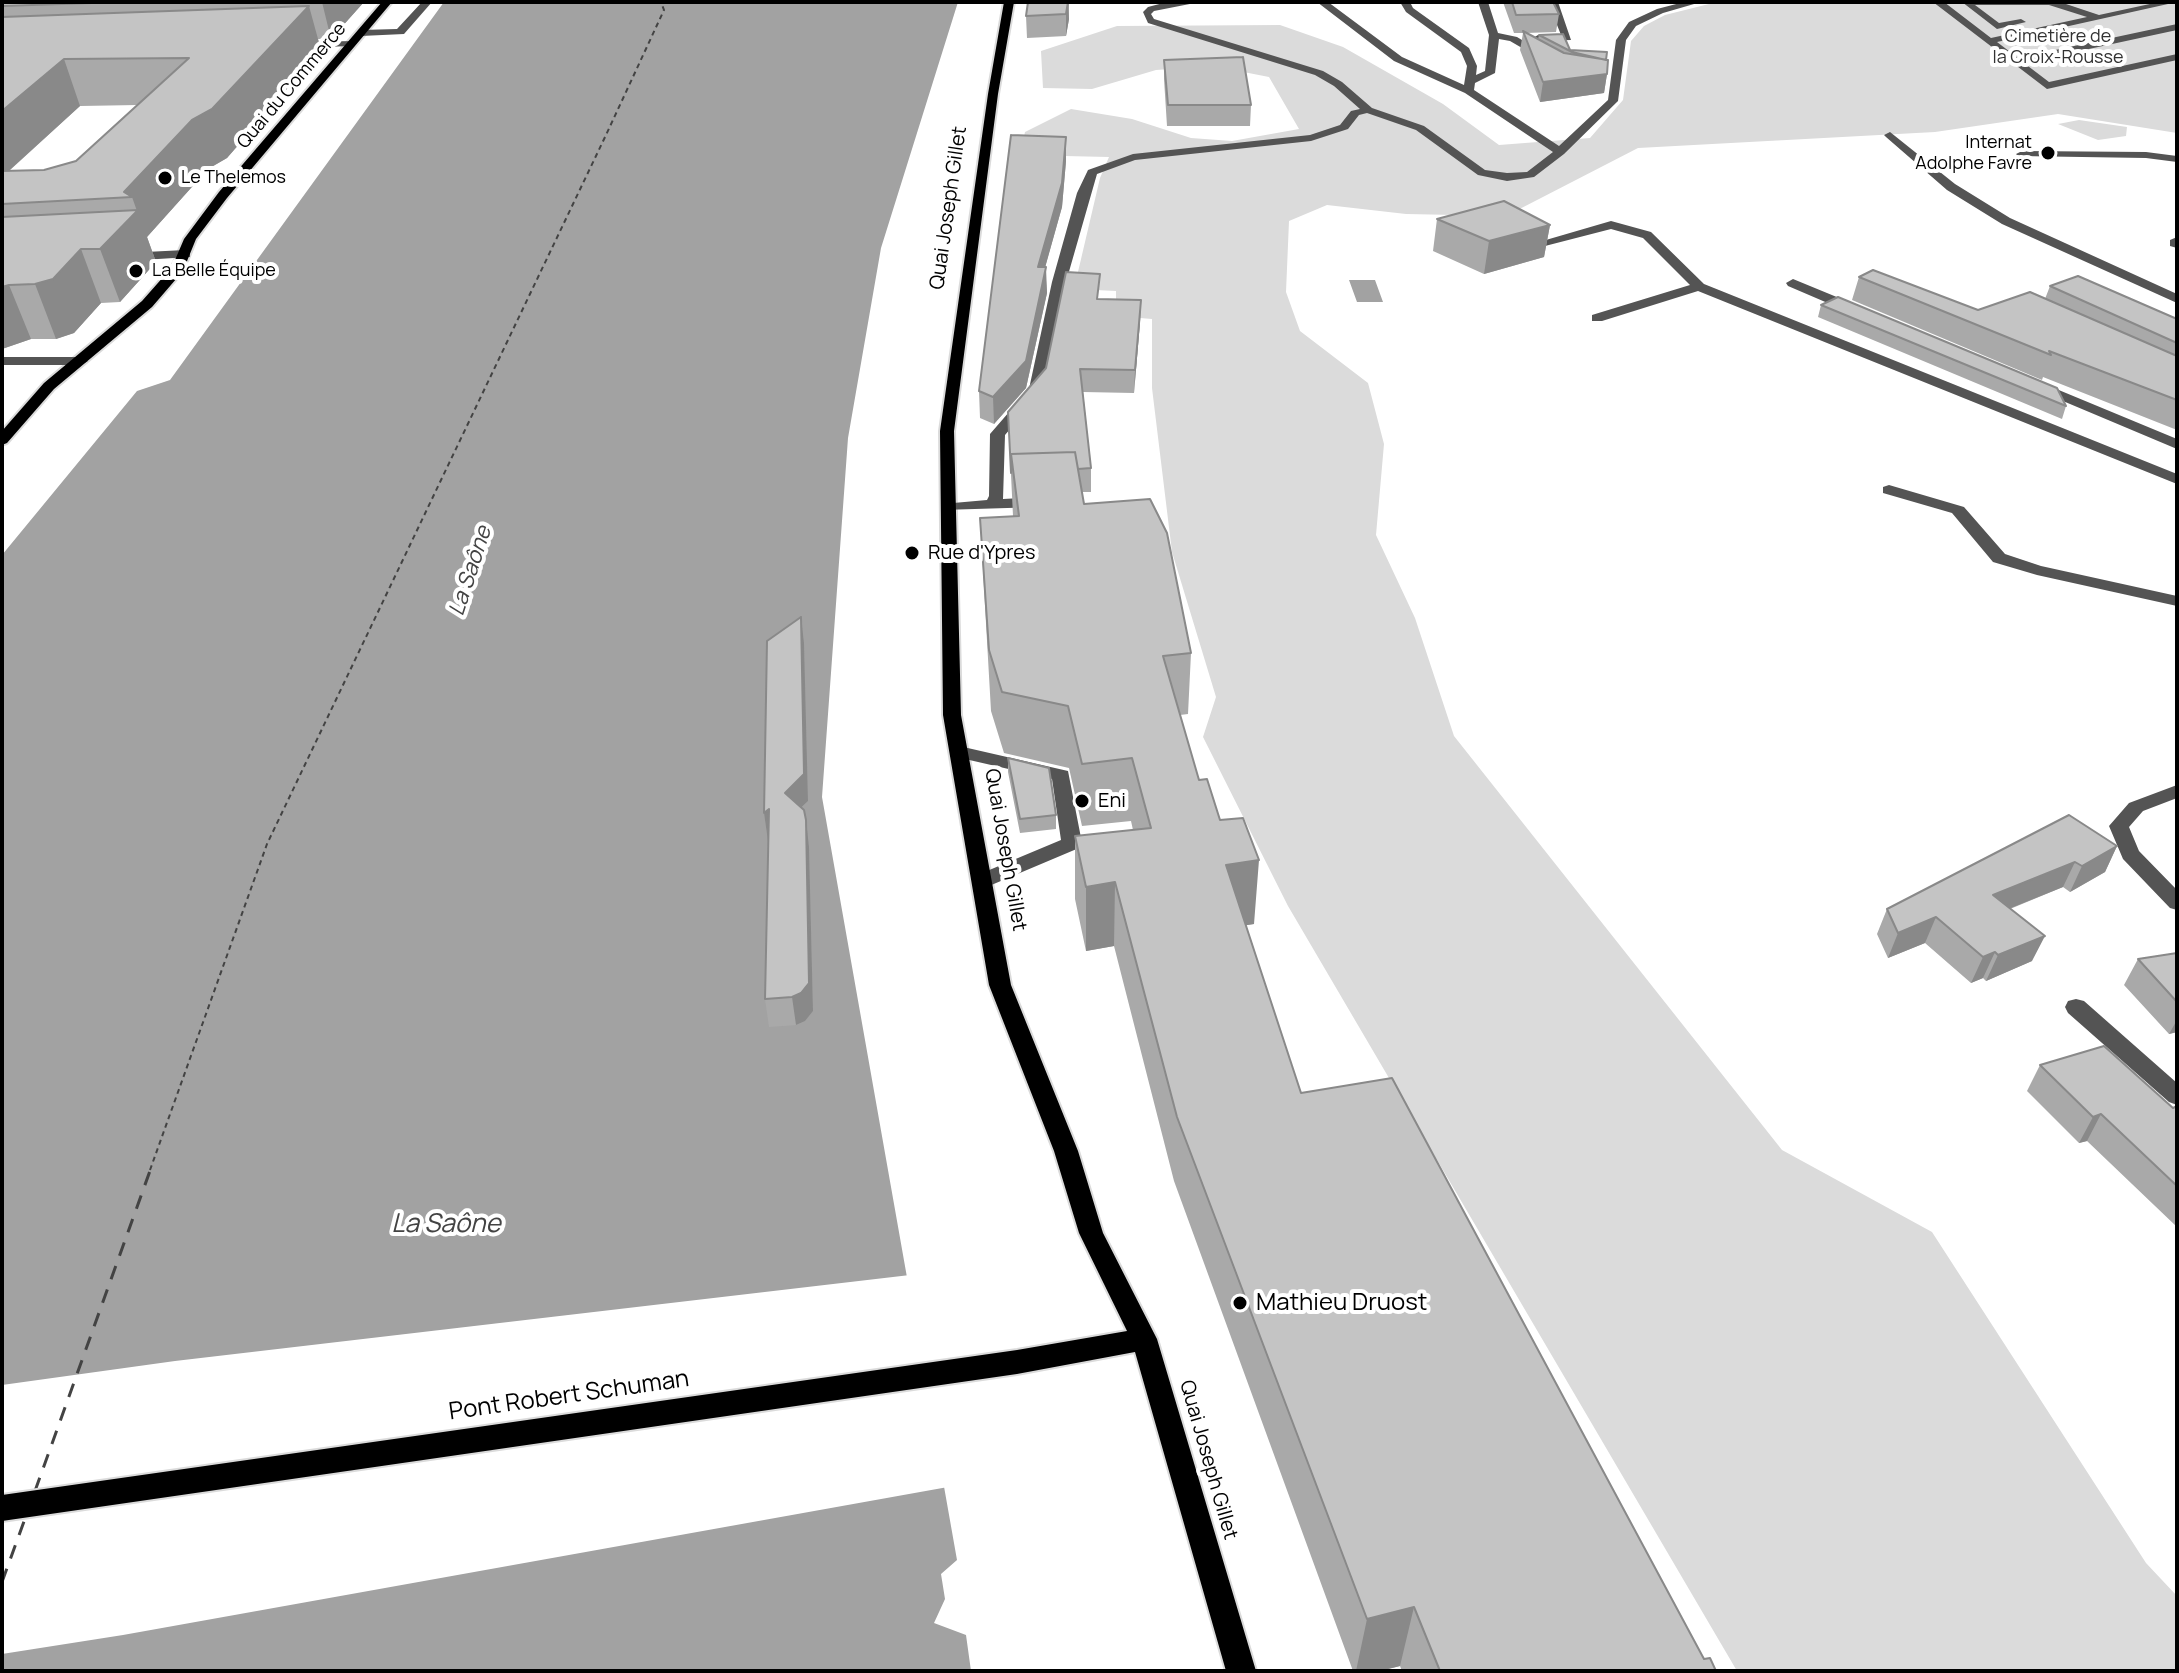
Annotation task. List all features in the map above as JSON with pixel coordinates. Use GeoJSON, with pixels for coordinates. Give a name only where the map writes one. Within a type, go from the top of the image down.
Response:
{"type":"FeatureCollection","features":[{"type":"Feature","properties":{"kind":"main road","name":"Quai du Commerce"},"geometry":{"type":"LineString","coordinates":[[2,440],[49,386],[147,304],[178,268],[190,239],[223,195],[387,2]]}},
{"type":"Feature","properties":{"kind":"main road","name":"Quai Joseph Gillet"},"geometry":{"type":"LineString","coordinates":[[1009,2],[993,94],[947,431],[952,715],[1000,985],[1066,1151],[1091,1233],[1144,1339],[1241,1671]]}},
{"type":"Feature","properties":{"kind":"main road","name":"Pont Robert Schuman"},"geometry":{"type":"LineString","coordinates":[[2,1508],[1017,1362],[1144,1339]]}},
{"type":"Feature","properties":{"kind":"street"},"geometry":{"type":"LineString","coordinates":[[361,33],[400,32],[427,2]]}},
{"type":"Feature","properties":{"kind":"street"},"geometry":{"type":"LineString","coordinates":[[1195,2],[1166,5],[1151,9],[1146,14],[1151,21],[1165,27],[1319,73],[1338,84],[1368,110],[1420,128],[1482,173],[1507,177],[1530,175],[1560,152],[1613,101],[1621,40],[1632,24],[1660,11],[1696,2]]}},
{"type":"Feature","properties":{"kind":"street"},"geometry":{"type":"LineString","coordinates":[[1322,2],[1398,59],[1470,86],[1560,152]]}},
{"type":"Feature","properties":{"kind":"street"},"geometry":{"type":"LineString","coordinates":[[1405,2],[1409,10],[1465,50],[1472,66],[1470,86]]}},
{"type":"Feature","properties":{"kind":"street"},"geometry":{"type":"LineString","coordinates":[[1470,86],[1490,73],[1494,35],[1483,2]]}},
{"type":"Feature","properties":{"kind":"street"},"geometry":{"type":"LineString","coordinates":[[1494,35],[1513,39],[1567,38],[1553,2]]}},
{"type":"Feature","properties":{"kind":"street"},"geometry":{"type":"LineString","coordinates":[[1938,2],[2047,86],[2177,57]]}},
{"type":"Feature","properties":{"kind":"street"},"geometry":{"type":"LineString","coordinates":[[1970,4],[2050,2],[2147,46]]}},
{"type":"Feature","properties":{"kind":"street"},"geometry":{"type":"LineString","coordinates":[[2094,6],[2115,2]]}},
{"type":"Feature","properties":{"kind":"street"},"geometry":{"type":"LineString","coordinates":[[2130,2],[2148,15],[2165,36]]}},
{"type":"Feature","properties":{"kind":"street"},"geometry":{"type":"LineString","coordinates":[[1988,3],[2034,19],[2054,32],[2109,55]]}},
{"type":"Feature","properties":{"kind":"street"},"geometry":{"type":"LineString","coordinates":[[1970,4],[1997,26],[2061,13],[2079,28],[2128,50]]}},
{"type":"Feature","properties":{"kind":"street"},"geometry":{"type":"LineString","coordinates":[[1989,41],[2148,15],[2175,14]]}},
{"type":"Feature","properties":{"kind":"street"},"geometry":{"type":"LineString","coordinates":[[2148,15],[2175,14]]}},
{"type":"Feature","properties":{"kind":"street"},"geometry":{"type":"LineString","coordinates":[[2165,36],[2175,14]]}},
{"type":"Feature","properties":{"kind":"street"},"geometry":{"type":"LineString","coordinates":[[2098,23],[2145,34],[2177,35]]}},
{"type":"Feature","properties":{"kind":"street"},"geometry":{"type":"LineString","coordinates":[[2021,34],[2119,69]]}},
{"type":"Feature","properties":{"kind":"street"},"geometry":{"type":"LineString","coordinates":[[2015,62],[2145,34]]}},
{"type":"Feature","properties":{"kind":"street"},"geometry":{"type":"LineString","coordinates":[[2002,38],[2069,63]]}},
{"type":"Feature","properties":{"kind":"street"},"geometry":{"type":"LineString","coordinates":[[1513,39],[1551,60]]}},
{"type":"Feature","properties":{"kind":"street"},"geometry":{"type":"LineString","coordinates":[[278,46],[352,43]]}},
{"type":"Feature","properties":{"kind":"street"},"geometry":{"type":"LineString","coordinates":[[2031,58],[2054,67]]}},
{"type":"Feature","properties":{"kind":"street"},"geometry":{"type":"LineString","coordinates":[[992,504],[997,496],[997,434],[1036,390],[1059,282],[1083,193],[1092,172],[1133,157],[1311,138],[1344,127],[1355,113],[1368,110]]}},
{"type":"Feature","properties":{"kind":"street"},"geometry":{"type":"LineString","coordinates":[[1890,135],[1951,187],[2006,221],[2174,296]]}},
{"type":"Feature","properties":{"kind":"street"},"geometry":{"type":"LineString","coordinates":[[2022,154],[2146,155],[2177,159]]}},
{"type":"Feature","properties":{"kind":"street"},"geometry":{"type":"LineString","coordinates":[[1545,242],[1611,225],[1647,235],[1699,287],[2177,479]]}},
{"type":"Feature","properties":{"kind":"street"},"geometry":{"type":"LineString","coordinates":[[113,257],[185,254]]}},
{"type":"Feature","properties":{"kind":"street"},"geometry":{"type":"LineString","coordinates":[[1793,283],[1866,314]]}},
{"type":"Feature","properties":{"kind":"street"},"geometry":{"type":"LineString","coordinates":[[1597,318],[1699,287]]}},
{"type":"Feature","properties":{"kind":"street"},"geometry":{"type":"LineString","coordinates":[[2,361],[81,361]]}},
{"type":"Feature","properties":{"kind":"street"},"geometry":{"type":"LineString","coordinates":[[2026,380],[2177,444]]}},
{"type":"Feature","properties":{"kind":"street"},"geometry":{"type":"LineString","coordinates":[[1889,490],[1958,510],[1999,558],[2037,570],[2177,601]]}},
{"type":"Feature","properties":{"kind":"street"},"geometry":{"type":"LineString","coordinates":[[948,507],[1053,502]]}},
{"type":"Feature","properties":{"kind":"street"},"geometry":{"type":"LineString","coordinates":[[959,752],[1061,775],[1072,843],[982,881]]}},
{"type":"Feature","properties":{"kind":"street"},"geometry":{"type":"LineString","coordinates":[[2177,791],[2136,807],[2119,826],[2130,854],[2177,903]]}},
{"type":"Feature","properties":{"kind":"street"},"geometry":{"type":"LineString","coordinates":[[2076,1007],[2177,1096]]}},
{"type":"Feature","properties":{"kind":"green space","name":"Cimetière de la Croix-Rousse"},"geometry":{"type":"Polygon","coordinates":[[[1717,2],[2177,2],[2177,133],[2058,114],[1935,132],[1638,148],[1506,216],[1406,214],[1327,205],[1289,221],[1286,292],[1300,331],[1368,383],[1384,444],[1376,535],[1415,618],[1454,736],[1782,1150],[1932,1232],[2146,1563],[2177,1596],[2177,1671],[1737,1671],[1288,906],[1203,737],[1216,697],[1172,552],[1152,388],[1152,319],[1116,316],[1116,291],[1074,289],[1100,178],[1109,157],[1020,155],[1025,132],[1071,109],[1132,119],[1191,138],[1232,141],[1299,129],[1269,77],[1213,66],[1156,70],[1092,89],[1043,88],[1041,51],[1117,26],[1280,25],[1343,47],[1443,104],[1499,145],[1590,138],[1623,100],[1631,41],[1644,26],[1665,15],[1717,2]]]}},
{"type":"Feature","properties":{"kind":"green space"},"geometry":{"type":"Polygon","coordinates":[[[2079,120],[2127,127],[2126,136],[2098,140],[2058,124],[2079,120]]]}},
{"type":"Feature","properties":{"kind":"water","name":"La Saône"},"geometry":{"type":"Polygon","coordinates":[[[444,2],[958,2],[881,248],[848,438],[822,797],[957,1560],[941,1574],[945,1599],[934,1623],[966,1635],[971,1671],[2,1671],[2,555],[137,391],[170,380],[444,2]]]}},
{"type":"Feature","properties":{"kind":"water"},"geometry":{"type":"Polygon","coordinates":[[[1349,280],[1375,280],[1383,302],[1357,302],[1349,280]]]}},
{"type":"Feature","properties":{"kind":"pier"},"geometry":{"type":"Polygon","coordinates":[[[910,1275],[948,1487],[2,1654],[2,1385],[175,1361],[910,1275]]]}},
{"type":"Feature","properties":{"kind":"building"},"geometry":{"type":"Polygon","coordinates":[[[2,2],[122,2],[2,6],[2,2]]]}},
{"type":"Feature","properties":{"kind":"building"},"geometry":{"type":"Polygon","coordinates":[[[1028,2],[1068,2],[1066,14],[1026,16],[1028,2]]]}},
{"type":"Feature","properties":{"kind":"building"},"geometry":{"type":"Polygon","coordinates":[[[1512,2],[1553,2],[1559,14],[1516,15],[1512,2]]]}},
{"type":"Feature","properties":{"kind":"building"},"geometry":{"type":"Polygon","coordinates":[[[309,6],[212,109],[192,120],[124,192],[132,197],[2,204],[2,171],[44,170],[76,161],[189,58],[64,59],[2,111],[2,17],[309,6]]]}},
{"type":"Feature","properties":{"kind":"building"},"geometry":{"type":"Polygon","coordinates":[[[1523,31],[1564,53],[1608,60],[1607,74],[1543,82],[1523,31]]]}},
{"type":"Feature","properties":{"kind":"building"},"geometry":{"type":"Polygon","coordinates":[[[1563,34],[1570,50],[1607,52],[1606,60],[1572,52],[1539,35],[1563,34]]]}},
{"type":"Feature","properties":{"kind":"building"},"geometry":{"type":"Polygon","coordinates":[[[1243,57],[1251,105],[1168,105],[1164,60],[1243,57]]]}},
{"type":"Feature","properties":{"kind":"building"},"geometry":{"type":"Polygon","coordinates":[[[1011,135],[1066,137],[1062,183],[1038,267],[1046,267],[1026,361],[993,397],[979,391],[1011,135]]]}},
{"type":"Feature","properties":{"kind":"building"},"geometry":{"type":"Polygon","coordinates":[[[1504,201],[1550,225],[1489,241],[1437,219],[1504,201]]]}},
{"type":"Feature","properties":{"kind":"building"},"geometry":{"type":"Polygon","coordinates":[[[138,210],[100,249],[81,249],[53,279],[2,287],[2,217],[138,210]]]}},
{"type":"Feature","properties":{"kind":"building"},"geometry":{"type":"Polygon","coordinates":[[[1873,270],[1978,310],[2030,292],[2177,356],[2177,400],[2049,351],[2051,355],[1859,277],[1873,270]]]}},
{"type":"Feature","properties":{"kind":"building"},"geometry":{"type":"Polygon","coordinates":[[[1066,272],[1100,274],[1097,299],[1141,300],[1135,370],[1080,369],[1091,468],[1078,469],[1075,452],[1011,454],[1011,473],[1008,412],[1046,368],[1066,272]]]}},
{"type":"Feature","properties":{"kind":"building"},"geometry":{"type":"Polygon","coordinates":[[[2078,276],[2177,319],[2177,343],[2050,286],[2078,276]]]}},
{"type":"Feature","properties":{"kind":"building"},"geometry":{"type":"Polygon","coordinates":[[[1838,297],[2057,388],[2066,406],[1821,305],[1838,297]]]}},
{"type":"Feature","properties":{"kind":"building"},"geometry":{"type":"Polygon","coordinates":[[[1075,452],[1084,504],[1150,499],[1167,533],[1191,653],[1163,656],[1199,780],[1207,779],[1220,820],[1243,818],[1259,860],[1226,865],[1301,1093],[1392,1078],[1704,1659],[1710,1658],[1716,1671],[1440,1671],[1414,1607],[1367,1619],[1177,1117],[1115,882],[1086,887],[1075,836],[1151,828],[1132,758],[1082,764],[1068,706],[1002,692],[989,650],[980,518],[1019,516],[1011,454],[1075,452]]]}},
{"type":"Feature","properties":{"kind":"building"},"geometry":{"type":"Polygon","coordinates":[[[801,617],[804,774],[785,793],[804,810],[806,820],[809,983],[801,993],[792,997],[765,999],[769,809],[764,813],[767,641],[801,617]]]}},
{"type":"Feature","properties":{"kind":"building"},"geometry":{"type":"Polygon","coordinates":[[[1008,758],[1049,768],[1056,815],[1020,819],[1008,758]]]}},
{"type":"Feature","properties":{"kind":"building"},"geometry":{"type":"Polygon","coordinates":[[[2069,815],[2117,846],[2082,866],[2075,862],[1993,895],[2045,936],[1998,955],[1995,952],[1983,957],[1936,917],[1898,933],[1887,909],[2069,815]]]}},
{"type":"Feature","properties":{"kind":"building"},"geometry":{"type":"Polygon","coordinates":[[[2177,953],[2177,1002],[2138,959],[2177,953]]]}},
{"type":"Feature","properties":{"kind":"building"},"geometry":{"type":"Polygon","coordinates":[[[2104,1046],[2173,1108],[2177,1106],[2177,1186],[2101,1114],[2093,1117],[2040,1065],[2104,1046]]]}},
{"type":"Feature","properties":{"kind":"ferry route"},"geometry":{"type":"LineString","coordinates":[[150,1170],[267,844],[606,135],[664,10],[661,2]]}},
{"type":"Feature","properties":{"kind":"ferry route"},"geometry":{"type":"LineString","coordinates":[[35,1491],[151,1168]]}},
{"type":"Feature","properties":{"kind":"ferry route"},"geometry":{"type":"LineString","coordinates":[[2,1582],[26,1516]]}},
{"type":"Feature","properties":{"kind":"place","name":"Internat Adolphe Favre"},"geometry":{"type":"Point","coordinates":[2048,153]}},
{"type":"Feature","properties":{"kind":"place","name":"Le Thelemos"},"geometry":{"type":"Point","coordinates":[165,178]}},
{"type":"Feature","properties":{"kind":"place","name":"La Belle Équipe"},"geometry":{"type":"Point","coordinates":[136,271]}},
{"type":"Feature","properties":{"kind":"place","name":"Rue d'Ypres"},"geometry":{"type":"Point","coordinates":[912,553]}},
{"type":"Feature","properties":{"kind":"place","name":"Eni"},"geometry":{"type":"Point","coordinates":[1082,801]}},
{"type":"Feature","properties":{"kind":"place","name":"Mathieu Druost"},"geometry":{"type":"Point","coordinates":[1240,1303]}}]}
